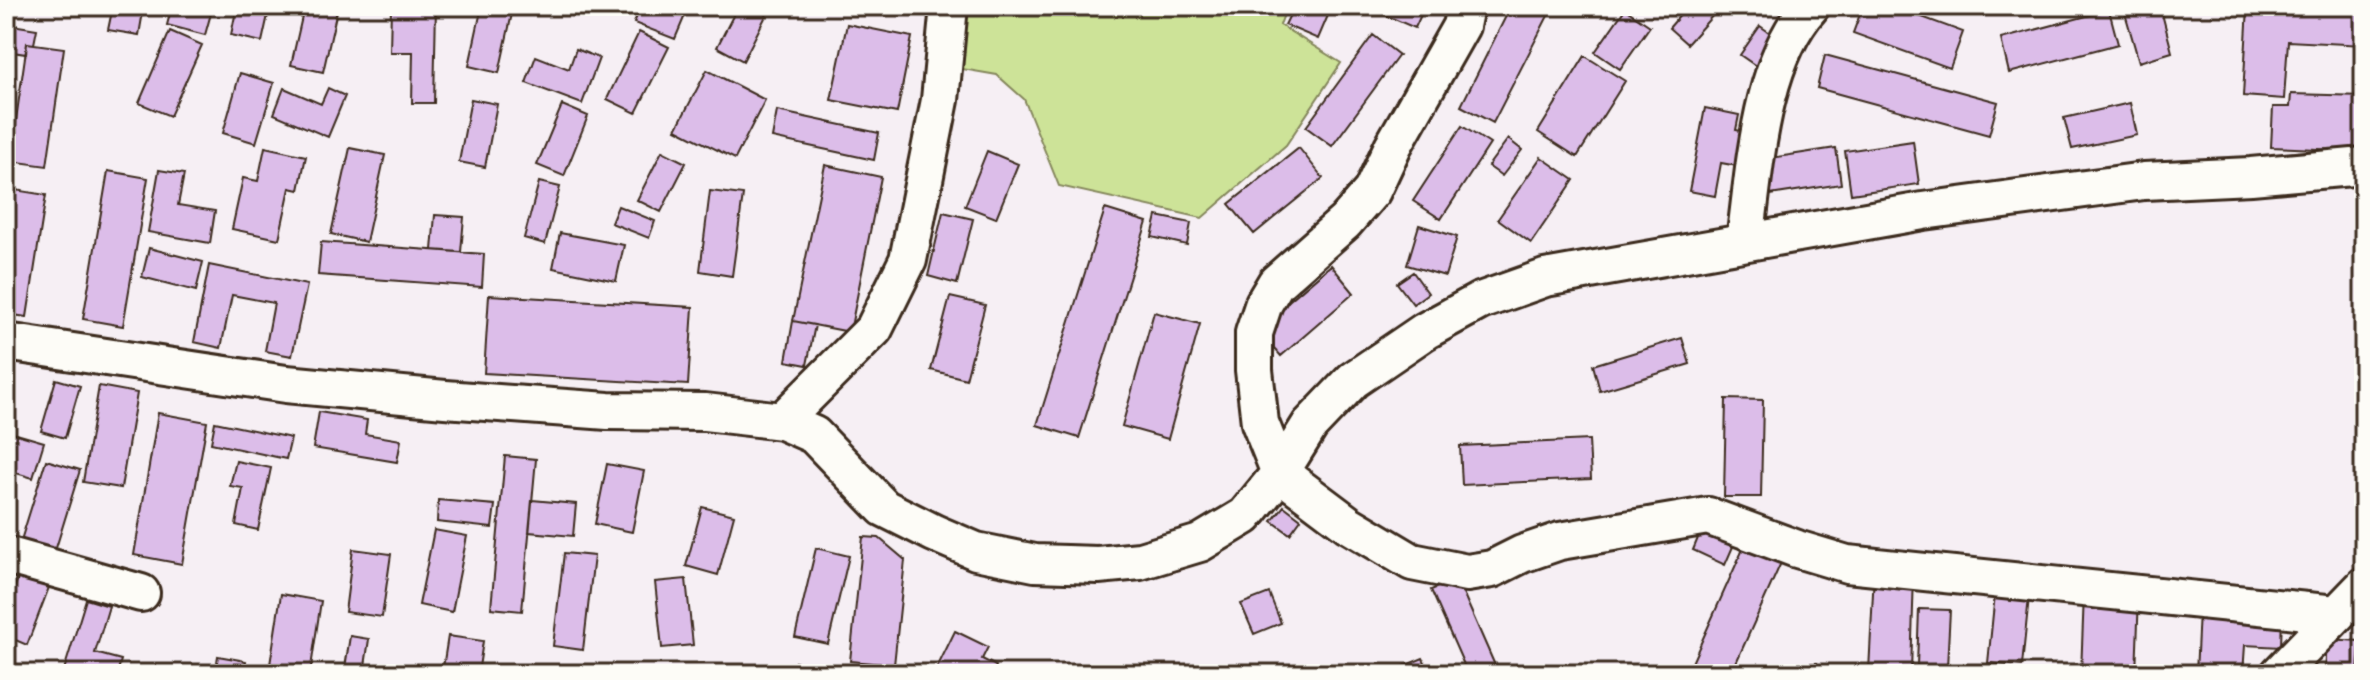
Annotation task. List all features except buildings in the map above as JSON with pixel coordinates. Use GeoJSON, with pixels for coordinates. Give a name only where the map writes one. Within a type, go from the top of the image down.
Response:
{"type":"FeatureCollection","features":[{"type":"Feature","properties":{"kind":"street"},"geometry":{"type":"LineString","coordinates":[[782,421],[874,329],[908,260],[940,100],[949,6]]}},
{"type":"Feature","properties":{"kind":"street"},"geometry":{"type":"LineString","coordinates":[[1465,6],[1461,26],[1393,146],[1372,191],[1345,222],[1276,283],[1264,303],[1254,333],[1254,370],[1260,423],[1280,473],[1348,524],[1412,562],[1467,573],[1492,569],[1522,554],[1560,541],[1708,516],[1847,564],[2336,614]]}},
{"type":"Feature","properties":{"kind":"street"},"geometry":{"type":"LineString","coordinates":[[1745,241],[1764,103],[1796,22],[1811,6]]}},
{"type":"Feature","properties":{"kind":"street"},"geometry":{"type":"LineString","coordinates":[[6,342],[286,384],[608,411],[705,412],[782,421],[814,435],[884,508],[976,551],[1035,563],[1098,565],[1140,561],[1200,543],[1245,516],[1280,473],[1310,425],[1353,380],[1425,331],[1480,301],[1545,278],[1923,211],[2144,181],[2364,166]]}},
{"type":"Feature","properties":{"kind":"street"},"geometry":{"type":"LineString","coordinates":[[6,555],[141,593]]}},
{"type":"Feature","properties":{"kind":"street"},"geometry":{"type":"LineString","coordinates":[[2279,674],[2364,586]]}},
{"type":"Feature","properties":{"kind":"green space"},"geometry":{"type":"Polygon","coordinates":[[[958,6],[1287,6],[1280,25],[1341,63],[1286,145],[1202,218],[1059,186],[1024,99],[997,75],[962,69],[958,6]]]}}]}
